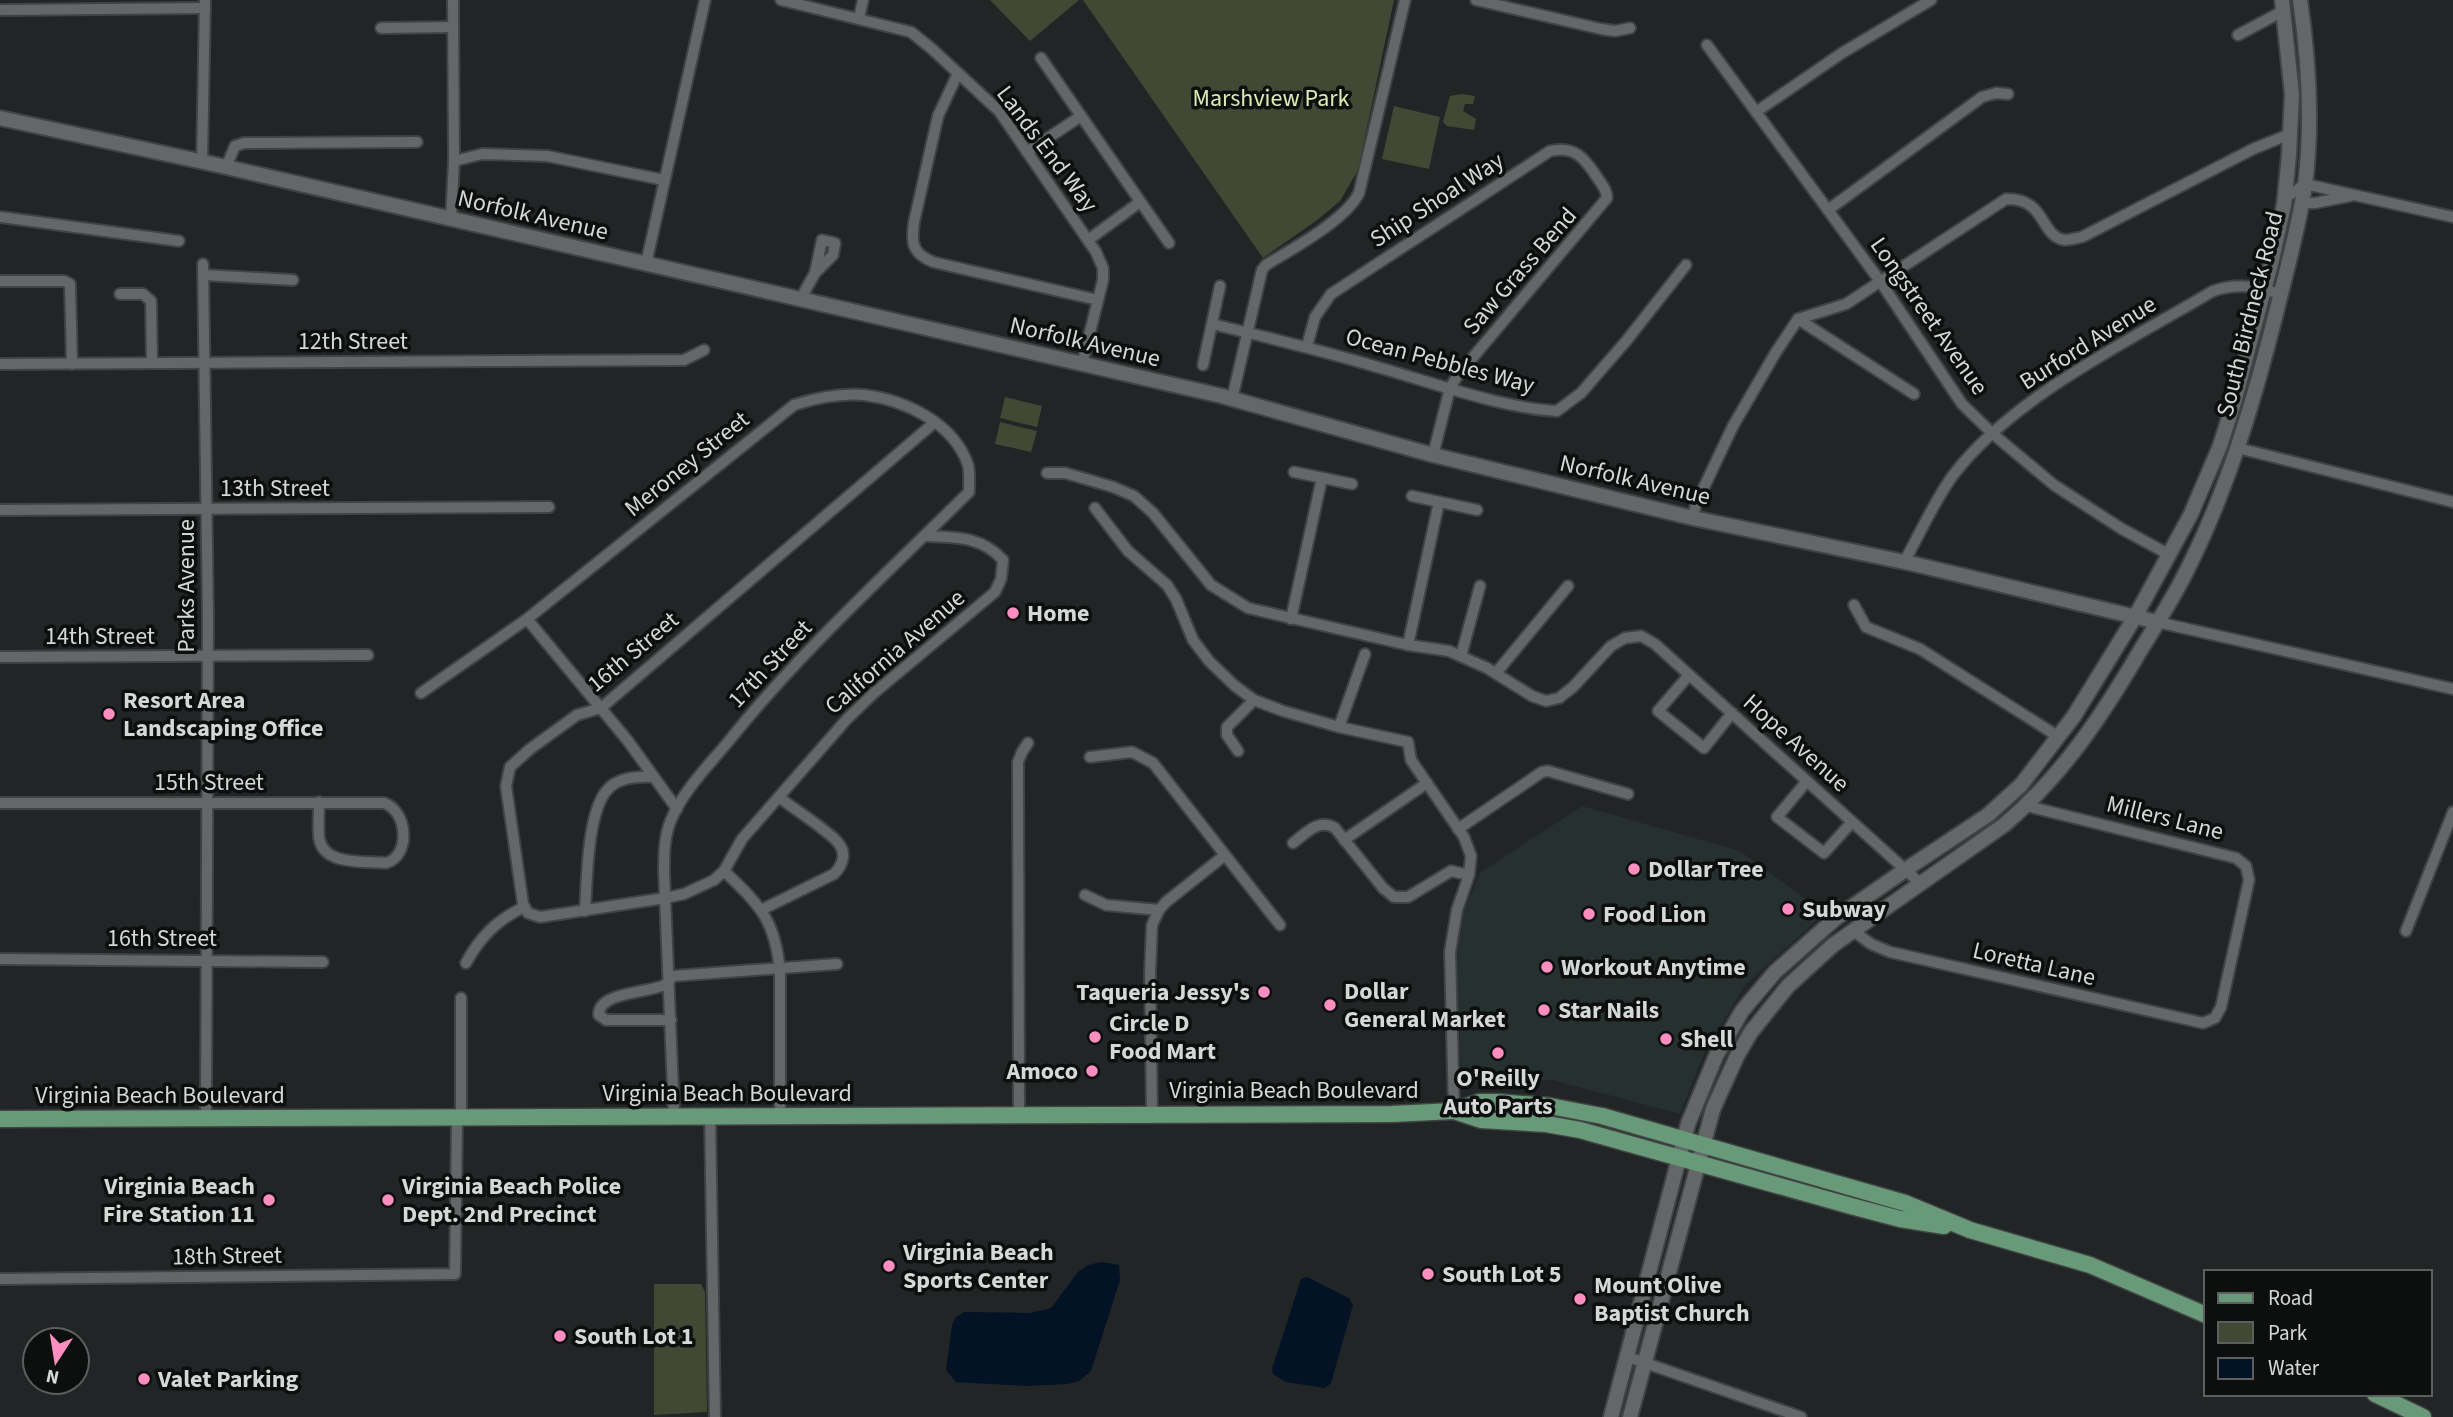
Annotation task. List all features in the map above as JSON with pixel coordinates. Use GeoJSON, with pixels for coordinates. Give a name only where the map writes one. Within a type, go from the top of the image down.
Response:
{"type":"FeatureCollection","features":[{"type":"Feature","properties":{"kind":"main road","name":"South Birdneck Road"},"geometry":{"type":"LineString","coordinates":[[1630,1417],[1713,1109],[1737,1056],[1768,1009],[1823,953],[2027,806],[2061,769],[2114,696],[2189,565],[2238,448],[2257,386],[2302,203],[2310,93],[2300,0]]}},
{"type":"Feature","properties":{"kind":"main road","name":"South Birdneck Road"},"geometry":{"type":"LineString","coordinates":[[1611,1417],[1684,1139],[1704,1080],[1742,1012],[1774,972],[1836,918],[1997,808],[2021,785],[2059,737],[2135,617],[2191,514],[2220,446],[2235,399],[2272,260],[2284,199],[2290,134],[2291,77],[2282,6]]}},
{"type":"Feature","properties":{"kind":"main road","name":"Norfolk Avenue"},"geometry":{"type":"LineString","coordinates":[[0,118],[226,167],[1232,399],[1433,455],[1693,518],[1904,562],[2157,622]]}},
{"type":"Feature","properties":{"kind":"main road","name":"Virginia Beach Boulevard"},"geometry":{"type":"LineString","coordinates":[[0,1118],[1392,1114],[1454,1111],[1479,1102],[1541,1105],[1602,1116],[1905,1203],[1970,1230],[2090,1265],[2204,1314]]}},
{"type":"Feature","properties":{"kind":"main road","name":"Virginia Beach Boulevard"},"geometry":{"type":"LineString","coordinates":[[1454,1111],[1481,1120],[1536,1123],[1580,1130],[1900,1219],[1970,1230]]}},
{"type":"Feature","properties":{"kind":"main road"},"geometry":{"type":"LineString","coordinates":[[2379,1396],[2423,1417]]}},
{"type":"Feature","properties":{"kind":"street"},"geometry":{"type":"LineString","coordinates":[[451,219],[454,162],[453,0]]}},
{"type":"Feature","properties":{"kind":"street"},"geometry":{"type":"LineString","coordinates":[[646,264],[705,0]]}},
{"type":"Feature","properties":{"kind":"street","name":"Lands End Way"},"geometry":{"type":"LineString","coordinates":[[781,0],[911,32],[999,111],[1088,240],[1103,268],[1082,364]]}},
{"type":"Feature","properties":{"kind":"street"},"geometry":{"type":"LineString","coordinates":[[859,18],[863,0]]}},
{"type":"Feature","properties":{"kind":"street"},"geometry":{"type":"LineString","coordinates":[[1232,399],[1262,270],[1340,215],[1355,201],[1359,193],[1405,0]]}},
{"type":"Feature","properties":{"kind":"street"},"geometry":{"type":"LineString","coordinates":[[1476,0],[1601,29],[1615,31],[1630,28]]}},
{"type":"Feature","properties":{"kind":"street"},"geometry":{"type":"LineString","coordinates":[[1756,112],[1842,53],[1931,0]]}},
{"type":"Feature","properties":{"kind":"street"},"geometry":{"type":"LineString","coordinates":[[0,10],[205,4],[202,162]]}},
{"type":"Feature","properties":{"kind":"street"},"geometry":{"type":"LineString","coordinates":[[2238,34],[2282,6]]}},
{"type":"Feature","properties":{"kind":"street"},"geometry":{"type":"LineString","coordinates":[[381,28],[453,27]]}},
{"type":"Feature","properties":{"kind":"street","name":"Longstreet Avenue"},"geometry":{"type":"LineString","coordinates":[[1707,46],[1880,281],[1962,404],[2054,485],[2087,508],[2170,555]]}},
{"type":"Feature","properties":{"kind":"street"},"geometry":{"type":"LineString","coordinates":[[1041,58],[1169,243]]}},
{"type":"Feature","properties":{"kind":"street"},"geometry":{"type":"LineString","coordinates":[[958,73],[938,116],[914,222],[915,250],[933,262],[1098,300]]}},
{"type":"Feature","properties":{"kind":"street"},"geometry":{"type":"LineString","coordinates":[[1828,210],[1982,97],[1996,93],[2008,94]]}},
{"type":"Feature","properties":{"kind":"street"},"geometry":{"type":"LineString","coordinates":[[1027,152],[1081,116]]}},
{"type":"Feature","properties":{"kind":"street"},"geometry":{"type":"LineString","coordinates":[[1693,518],[1696,504],[1733,426],[1798,319],[1846,304],[2007,198],[2020,199],[2034,206],[2054,236],[2066,240],[2082,237],[2253,149],[2290,134]]}},
{"type":"Feature","properties":{"kind":"street"},"geometry":{"type":"LineString","coordinates":[[226,167],[235,146],[244,143],[418,142]]}},
{"type":"Feature","properties":{"kind":"street","name":"Ship Shoal Way"},"geometry":{"type":"LineString","coordinates":[[1307,346],[1315,317],[1331,294],[1550,151],[1567,149],[1583,157],[1607,191]]}},
{"type":"Feature","properties":{"kind":"street"},"geometry":{"type":"LineString","coordinates":[[454,162],[482,154],[547,156],[664,180]]}},
{"type":"Feature","properties":{"kind":"street"},"geometry":{"type":"LineString","coordinates":[[2284,199],[2305,184],[2453,217]]}},
{"type":"Feature","properties":{"kind":"street","name":"Saw Grass Bend"},"geometry":{"type":"LineString","coordinates":[[1433,455],[1450,388],[1477,352],[1604,205],[1607,191]]}},
{"type":"Feature","properties":{"kind":"street"},"geometry":{"type":"LineString","coordinates":[[2302,203],[2353,195]]}},
{"type":"Feature","properties":{"kind":"street"},"geometry":{"type":"LineString","coordinates":[[1088,240],[1140,202]]}},
{"type":"Feature","properties":{"kind":"street"},"geometry":{"type":"LineString","coordinates":[[0,217],[179,242]]}},
{"type":"Feature","properties":{"kind":"street","name":"Ocean Pebbles Way"},"geometry":{"type":"LineString","coordinates":[[1212,324],[1307,346],[1450,388],[1531,408],[1557,411],[1581,393],[1606,365],[1686,265]]}},
{"type":"Feature","properties":{"kind":"street","name":"Parks Avenue"},"geometry":{"type":"LineString","coordinates":[[206,1118],[208,656],[204,269],[293,280]]}},
{"type":"Feature","properties":{"kind":"street"},"geometry":{"type":"LineString","coordinates":[[800,300],[815,273]]}},
{"type":"Feature","properties":{"kind":"street"},"geometry":{"type":"LineString","coordinates":[[0,281],[64,281],[70,284],[72,364]]}},
{"type":"Feature","properties":{"kind":"street","name":"Burford Avenue"},"geometry":{"type":"LineString","coordinates":[[1904,562],[1953,475],[1993,434],[2055,386],[2213,291],[2229,285],[2247,285],[2281,294]]}},
{"type":"Feature","properties":{"kind":"street"},"geometry":{"type":"LineString","coordinates":[[1203,365],[1220,286]]}},
{"type":"Feature","properties":{"kind":"street"},"geometry":{"type":"LineString","coordinates":[[120,294],[143,294],[151,301],[152,363]]}},
{"type":"Feature","properties":{"kind":"street"},"geometry":{"type":"LineString","coordinates":[[1798,319],[1914,394]]}},
{"type":"Feature","properties":{"kind":"street","name":"12th Street"},"geometry":{"type":"LineString","coordinates":[[0,364],[684,360],[704,350]]}},
{"type":"Feature","properties":{"kind":"street","name":"Meroney Street"},"geometry":{"type":"LineString","coordinates":[[421,693],[527,619],[794,405],[828,396],[864,395],[902,405],[935,422],[949,433],[962,451],[968,467],[969,492]]}},
{"type":"Feature","properties":{"kind":"street","name":"16th Street"},"geometry":{"type":"LineString","coordinates":[[524,907],[506,786],[510,767],[577,715],[601,708],[935,422]]}},
{"type":"Feature","properties":{"kind":"street"},"geometry":{"type":"LineString","coordinates":[[2238,448],[2453,502]]}},
{"type":"Feature","properties":{"kind":"street"},"geometry":{"type":"LineString","coordinates":[[1294,472],[1352,484]]}},
{"type":"Feature","properties":{"kind":"street"},"geometry":{"type":"LineString","coordinates":[[1047,473],[1065,473],[1134,496],[1153,513],[1212,585],[1248,608],[1408,645],[1449,651],[1496,673],[1568,586]]}},
{"type":"Feature","properties":{"kind":"street"},"geometry":{"type":"LineString","coordinates":[[1291,619],[1322,478]]}},
{"type":"Feature","properties":{"kind":"street","name":"17th Street"},"geometry":{"type":"LineString","coordinates":[[674,1115],[664,849],[666,835],[677,808],[701,774],[781,679],[969,492]]}},
{"type":"Feature","properties":{"kind":"street"},"geometry":{"type":"LineString","coordinates":[[1412,496],[1477,510]]}},
{"type":"Feature","properties":{"kind":"street"},"geometry":{"type":"LineString","coordinates":[[1408,645],[1439,502]]}},
{"type":"Feature","properties":{"kind":"street","name":"13th Street"},"geometry":{"type":"LineString","coordinates":[[0,510],[549,507]]}},
{"type":"Feature","properties":{"kind":"street"},"geometry":{"type":"LineString","coordinates":[[1095,508],[1128,551],[1167,585],[1176,599],[1193,640],[1209,661],[1235,686],[1254,700],[1339,727],[1408,742],[1411,760],[1468,844],[1471,856],[1469,875],[1457,910],[1450,952],[1454,1111]]}},
{"type":"Feature","properties":{"kind":"street","name":"California Avenue"},"geometry":{"type":"LineString","coordinates":[[724,871],[742,839],[847,719],[874,693],[995,592],[1002,579],[1003,560],[993,549],[963,537],[925,536]]}},
{"type":"Feature","properties":{"kind":"street"},"geometry":{"type":"LineString","coordinates":[[1461,656],[1480,586]]}},
{"type":"Feature","properties":{"kind":"street"},"geometry":{"type":"LineString","coordinates":[[1854,605],[1866,627],[1920,649],[2059,737]]}},
{"type":"Feature","properties":{"kind":"street"},"geometry":{"type":"LineString","coordinates":[[527,619],[601,708],[677,808]]}},
{"type":"Feature","properties":{"kind":"street"},"geometry":{"type":"LineString","coordinates":[[2157,622],[2453,689]]}},
{"type":"Feature","properties":{"kind":"street","name":"Hope Avenue"},"geometry":{"type":"LineString","coordinates":[[1496,673],[1532,696],[1546,701],[1559,698],[1573,687],[1611,646],[1625,638],[1641,636],[1655,644],[1920,883]]}},
{"type":"Feature","properties":{"kind":"street"},"geometry":{"type":"LineString","coordinates":[[1339,727],[1365,654]]}},
{"type":"Feature","properties":{"kind":"street","name":"14th Street"},"geometry":{"type":"LineString","coordinates":[[0,657],[368,655]]}},
{"type":"Feature","properties":{"kind":"street"},"geometry":{"type":"LineString","coordinates":[[1689,675],[1658,711],[1704,748],[1731,713]]}},
{"type":"Feature","properties":{"kind":"street"},"geometry":{"type":"LineString","coordinates":[[1238,751],[1227,735],[1227,727],[1254,700]]}},
{"type":"Feature","properties":{"kind":"street"},"geometry":{"type":"LineString","coordinates":[[1019,1115],[1018,762],[1028,743]]}},
{"type":"Feature","properties":{"kind":"street"},"geometry":{"type":"LineString","coordinates":[[1090,757],[1132,752],[1148,758],[1280,925]]}},
{"type":"Feature","properties":{"kind":"street"},"geometry":{"type":"LineString","coordinates":[[1458,829],[1542,772],[1548,771],[1628,794]]}},
{"type":"Feature","properties":{"kind":"street"},"geometry":{"type":"LineString","coordinates":[[585,911],[588,855],[601,798],[607,790],[622,780],[654,777]]}},
{"type":"Feature","properties":{"kind":"street"},"geometry":{"type":"LineString","coordinates":[[1807,781],[1777,817],[1824,853],[1852,822]]}},
{"type":"Feature","properties":{"kind":"street"},"geometry":{"type":"LineString","coordinates":[[1344,840],[1427,783]]}},
{"type":"Feature","properties":{"kind":"street"},"geometry":{"type":"LineString","coordinates":[[761,910],[834,874],[842,864],[839,843],[779,797]]}},
{"type":"Feature","properties":{"kind":"street","name":"15th Street"},"geometry":{"type":"LineString","coordinates":[[0,803],[319,803],[384,803],[396,809],[401,819],[402,850],[395,860],[386,863],[331,858],[323,851],[319,840],[319,803]]}},
{"type":"Feature","properties":{"kind":"street","name":"Millers Lane"},"geometry":{"type":"LineString","coordinates":[[2027,806],[2236,858],[2246,866],[2249,880],[2221,1007],[2215,1018],[2202,1028]]}},
{"type":"Feature","properties":{"kind":"street"},"geometry":{"type":"LineString","coordinates":[[2406,931],[2453,812]]}},
{"type":"Feature","properties":{"kind":"street"},"geometry":{"type":"LineString","coordinates":[[1293,843],[1312,828],[1324,824],[1335,828],[1383,888],[1394,897],[1408,897],[1451,871],[1457,870],[1469,875]]}},
{"type":"Feature","properties":{"kind":"street"},"geometry":{"type":"LineString","coordinates":[[1152,1113],[1152,925],[1158,910],[1225,855]]}},
{"type":"Feature","properties":{"kind":"street"},"geometry":{"type":"LineString","coordinates":[[466,963],[491,927],[524,907],[534,916],[540,917],[666,898],[701,887],[724,871],[755,901],[773,935],[779,968],[780,1115]]}},
{"type":"Feature","properties":{"kind":"street"},"geometry":{"type":"LineString","coordinates":[[1085,895],[1105,905],[1158,910]]}},
{"type":"Feature","properties":{"kind":"street","name":"Loretta Lane"},"geometry":{"type":"LineString","coordinates":[[1852,930],[1871,944],[1890,952],[2202,1028]]}},
{"type":"Feature","properties":{"kind":"street","name":"16th Street"},"geometry":{"type":"LineString","coordinates":[[0,959],[323,962]]}},
{"type":"Feature","properties":{"kind":"street"},"geometry":{"type":"LineString","coordinates":[[671,1020],[606,1020],[599,1015],[599,1010],[601,1005],[629,993],[664,985],[673,976],[837,964]]}},
{"type":"Feature","properties":{"kind":"street"},"geometry":{"type":"LineString","coordinates":[[1774,972],[1788,986]]}},
{"type":"Feature","properties":{"kind":"street"},"geometry":{"type":"LineString","coordinates":[[460,1116],[461,998]]}},
{"type":"Feature","properties":{"kind":"street"},"geometry":{"type":"LineString","coordinates":[[710,1115],[715,1417]]}},
{"type":"Feature","properties":{"kind":"street","name":"18th Street"},"geometry":{"type":"LineString","coordinates":[[0,1279],[455,1274],[457,1122],[460,1116]]}},
{"type":"Feature","properties":{"kind":"street"},"geometry":{"type":"LineString","coordinates":[[1628,1357],[1781,1413],[1801,1417]]}},
{"type":"Feature","properties":{"kind":"shaded area"},"geometry":{"type":"Polygon","coordinates":[[[1582,806],[1740,851],[1825,913],[1745,985],[1704,1054],[1680,1114],[1552,1080],[1462,1082],[1456,975],[1460,920],[1480,873],[1582,806]]]}},
{"type":"Feature","properties":{"kind":"green space"},"geometry":{"type":"Polygon","coordinates":[[[990,0],[1079,0],[1030,41],[990,0]]]}},
{"type":"Feature","properties":{"kind":"green space","name":"Marshview Park"},"geometry":{"type":"Polygon","coordinates":[[[1083,0],[1394,0],[1358,170],[1340,201],[1263,258],[1083,0]]]}},
{"type":"Feature","properties":{"kind":"green space"},"geometry":{"type":"Polygon","coordinates":[[[1450,96],[1475,96],[1473,104],[1465,104],[1463,111],[1476,119],[1474,130],[1447,126],[1443,122],[1450,96]]]}},
{"type":"Feature","properties":{"kind":"green space"},"geometry":{"type":"Polygon","coordinates":[[[1394,106],[1440,117],[1429,169],[1382,159],[1394,106]]]}},
{"type":"Feature","properties":{"kind":"green space"},"geometry":{"type":"Polygon","coordinates":[[[1005,397],[1042,406],[1037,427],[1000,418],[1005,397]]]}},
{"type":"Feature","properties":{"kind":"green space"},"geometry":{"type":"Polygon","coordinates":[[[1000,422],[1037,431],[1031,452],[995,444],[1000,422]]]}},
{"type":"Feature","properties":{"kind":"green space"},"geometry":{"type":"Polygon","coordinates":[[[654,1284],[701,1284],[705,1292],[707,1412],[654,1415],[654,1284]]]}},
{"type":"Feature","properties":{"kind":"water"},"geometry":{"type":"Polygon","coordinates":[[[1101,1262],[1119,1265],[1120,1280],[1091,1371],[1079,1381],[1027,1386],[956,1382],[946,1370],[952,1325],[956,1317],[965,1312],[1030,1313],[1051,1308],[1078,1272],[1088,1265],[1101,1262]]]}},
{"type":"Feature","properties":{"kind":"water"},"geometry":{"type":"Polygon","coordinates":[[[1307,1277],[1349,1298],[1353,1305],[1331,1383],[1325,1388],[1286,1382],[1273,1374],[1272,1369],[1301,1279],[1307,1277]]]}},
{"type":"Feature","properties":{"kind":"place","name":"Home"},"geometry":{"type":"Point","coordinates":[1013,613]}},
{"type":"Feature","properties":{"kind":"place","name":"Resort Area Landscaping Office"},"geometry":{"type":"Point","coordinates":[109,714]}},
{"type":"Feature","properties":{"kind":"place","name":"Dollar Tree"},"geometry":{"type":"Point","coordinates":[1634,869]}},
{"type":"Feature","properties":{"kind":"place","name":"Subway"},"geometry":{"type":"Point","coordinates":[1788,909]}},
{"type":"Feature","properties":{"kind":"place","name":"Food Lion"},"geometry":{"type":"Point","coordinates":[1589,914]}},
{"type":"Feature","properties":{"kind":"place","name":"Workout Anytime"},"geometry":{"type":"Point","coordinates":[1547,967]}},
{"type":"Feature","properties":{"kind":"place","name":"Taqueria Jessy's"},"geometry":{"type":"Point","coordinates":[1264,992]}},
{"type":"Feature","properties":{"kind":"place","name":"Dollar General Market"},"geometry":{"type":"Point","coordinates":[1330,1005]}},
{"type":"Feature","properties":{"kind":"place","name":"Star Nails"},"geometry":{"type":"Point","coordinates":[1544,1010]}},
{"type":"Feature","properties":{"kind":"place","name":"Circle D Food Mart"},"geometry":{"type":"Point","coordinates":[1095,1037]}},
{"type":"Feature","properties":{"kind":"place","name":"Shell"},"geometry":{"type":"Point","coordinates":[1666,1039]}},
{"type":"Feature","properties":{"kind":"place","name":"O'Reilly Auto Parts"},"geometry":{"type":"Point","coordinates":[1498,1053]}},
{"type":"Feature","properties":{"kind":"place","name":"Amoco"},"geometry":{"type":"Point","coordinates":[1092,1071]}},
{"type":"Feature","properties":{"kind":"place","name":"Virginia Beach Fire Station 11"},"geometry":{"type":"Point","coordinates":[269,1200]}},
{"type":"Feature","properties":{"kind":"place","name":"Virginia Beach Police Dept. 2nd Precinct"},"geometry":{"type":"Point","coordinates":[388,1200]}},
{"type":"Feature","properties":{"kind":"place","name":"Virginia Beach Sports Center"},"geometry":{"type":"Point","coordinates":[889,1266]}},
{"type":"Feature","properties":{"kind":"place","name":"South Lot 5"},"geometry":{"type":"Point","coordinates":[1428,1274]}},
{"type":"Feature","properties":{"kind":"place","name":"Mount Olive Baptist Church"},"geometry":{"type":"Point","coordinates":[1580,1299]}},
{"type":"Feature","properties":{"kind":"place","name":"South Lot 1"},"geometry":{"type":"Point","coordinates":[560,1336]}},
{"type":"Feature","properties":{"kind":"place","name":"Valet Parking"},"geometry":{"type":"Point","coordinates":[144,1379]}}]}
